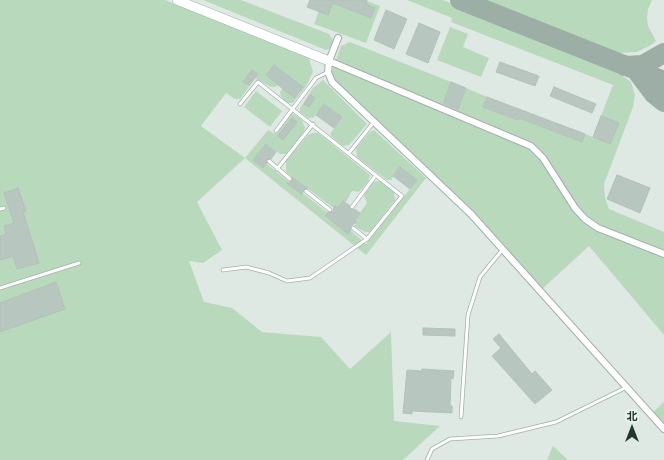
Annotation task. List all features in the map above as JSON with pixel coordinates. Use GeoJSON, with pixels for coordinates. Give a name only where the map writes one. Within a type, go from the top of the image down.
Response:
{"type":"FeatureCollection","features":[{"type":"Feature","properties":{"kind":"street"},"geometry":{"type":"LineString","coordinates":[[177,0],[329,61],[531,146],[543,158],[575,208],[585,219],[598,228],[664,254]]}},
{"type":"Feature","properties":{"kind":"street"},"geometry":{"type":"LineString","coordinates":[[338,38],[329,61],[328,72],[332,82],[373,123],[471,214],[664,429]]}},
{"type":"Feature","properties":{"kind":"lane"},"geometry":{"type":"LineString","coordinates":[[276,131],[316,78],[328,72]]}},
{"type":"Feature","properties":{"kind":"lane"},"geometry":{"type":"LineString","coordinates":[[223,270],[246,267],[269,273],[287,281],[310,278],[367,239],[402,196],[293,108],[258,82],[240,104]]}},
{"type":"Feature","properties":{"kind":"lane"},"geometry":{"type":"LineString","coordinates":[[349,153],[373,123]]}},
{"type":"Feature","properties":{"kind":"lane"},"geometry":{"type":"LineString","coordinates":[[278,169],[313,124]]}},
{"type":"Feature","properties":{"kind":"lane"},"geometry":{"type":"LineString","coordinates":[[269,162],[290,179]]}},
{"type":"Feature","properties":{"kind":"lane"},"geometry":{"type":"LineString","coordinates":[[352,207],[376,175]]}},
{"type":"Feature","properties":{"kind":"lane"},"geometry":{"type":"LineString","coordinates":[[306,191],[330,210]]}},
{"type":"Feature","properties":{"kind":"lane"},"geometry":{"type":"LineString","coordinates":[[0,209],[4,208]]}},
{"type":"Feature","properties":{"kind":"lane"},"geometry":{"type":"LineString","coordinates":[[352,228],[367,239]]}},
{"type":"Feature","properties":{"kind":"lane"},"geometry":{"type":"LineString","coordinates":[[461,417],[468,314],[480,277],[503,249]]}},
{"type":"Feature","properties":{"kind":"lane"},"geometry":{"type":"LineString","coordinates":[[0,288],[79,263]]}},
{"type":"Feature","properties":{"kind":"lane"},"geometry":{"type":"LineString","coordinates":[[427,460],[432,449],[450,439],[498,436],[556,422],[627,387]]}},
{"type":"Feature","properties":{"kind":"green space"},"geometry":{"type":"Polygon","coordinates":[[[0,0],[165,0],[309,58],[313,72],[306,86],[293,103],[288,103],[281,97],[280,92],[283,88],[302,87],[274,65],[266,75],[278,85],[275,87],[271,87],[255,78],[258,74],[252,70],[243,82],[249,87],[240,99],[235,99],[226,93],[201,126],[245,158],[197,202],[222,250],[203,263],[189,261],[204,302],[232,308],[262,332],[321,337],[350,369],[391,332],[394,421],[440,426],[403,460],[0,460],[0,0]]]}},
{"type":"Feature","properties":{"kind":"green space"},"geometry":{"type":"Polygon","coordinates":[[[203,0],[241,0],[329,34],[333,40],[330,48],[326,50],[203,0]]]}},
{"type":"Feature","properties":{"kind":"green space"},"geometry":{"type":"Polygon","coordinates":[[[323,0],[365,0],[380,6],[366,43],[314,24],[323,0]]]}},
{"type":"Feature","properties":{"kind":"green space"},"geometry":{"type":"Polygon","coordinates":[[[407,0],[443,0],[611,67],[631,82],[635,95],[633,107],[604,184],[605,198],[609,209],[664,232],[664,335],[589,246],[540,291],[471,214],[332,82],[332,71],[341,46],[350,42],[451,82],[443,103],[458,109],[466,88],[487,97],[483,107],[518,120],[522,110],[528,112],[526,121],[582,142],[585,134],[593,137],[613,85],[451,22],[452,18],[407,0]]]}},
{"type":"Feature","properties":{"kind":"green space"},"geometry":{"type":"Polygon","coordinates":[[[486,0],[652,0],[648,9],[647,18],[648,26],[656,41],[637,52],[619,53],[486,0]]]}},
{"type":"Feature","properties":{"kind":"green space"},"geometry":{"type":"Polygon","coordinates":[[[450,27],[468,34],[463,47],[489,58],[481,77],[437,60],[450,27]]]}},
{"type":"Feature","properties":{"kind":"green space"},"geometry":{"type":"Polygon","coordinates":[[[323,80],[367,124],[349,145],[343,146],[331,136],[330,134],[342,117],[325,104],[313,118],[308,118],[300,112],[300,108],[313,88],[323,80]]]}},
{"type":"Feature","properties":{"kind":"green space"},"geometry":{"type":"Polygon","coordinates":[[[256,91],[282,111],[270,127],[244,107],[256,91]]]}},
{"type":"Feature","properties":{"kind":"green space"},"geometry":{"type":"Polygon","coordinates":[[[292,113],[302,120],[305,128],[303,133],[286,154],[280,154],[266,144],[253,160],[263,168],[267,164],[288,181],[287,183],[328,213],[325,217],[348,233],[351,231],[366,244],[417,180],[400,167],[391,180],[387,180],[357,157],[356,148],[370,132],[374,130],[426,178],[366,255],[245,158],[268,130],[275,134],[292,113]]]}},
{"type":"Feature","properties":{"kind":"green space"},"geometry":{"type":"Polygon","coordinates":[[[318,133],[370,175],[368,182],[361,190],[358,192],[352,191],[346,202],[343,201],[338,208],[334,205],[332,207],[286,172],[286,161],[308,135],[318,133]]]}},
{"type":"Feature","properties":{"kind":"green space"},"geometry":{"type":"Polygon","coordinates":[[[380,181],[394,192],[395,200],[370,232],[365,232],[354,226],[357,222],[354,221],[367,203],[364,196],[365,193],[373,182],[380,181]]]}},
{"type":"Feature","properties":{"kind":"green space"},"geometry":{"type":"Polygon","coordinates":[[[664,402],[664,429],[651,414],[664,402]]]}},
{"type":"Feature","properties":{"kind":"green space"},"geometry":{"type":"Polygon","coordinates":[[[553,446],[568,460],[547,460],[553,446]]]}},
{"type":"Feature","properties":{"kind":"building"},"geometry":{"type":"Polygon","coordinates":[[[310,0],[367,0],[366,4],[375,8],[371,18],[333,3],[328,15],[307,7],[310,0]]]}},
{"type":"Feature","properties":{"kind":"building"},"geometry":{"type":"Polygon","coordinates":[[[386,10],[407,19],[394,49],[374,40],[386,10]]]}},
{"type":"Feature","properties":{"kind":"building"},"geometry":{"type":"Polygon","coordinates":[[[419,23],[440,32],[428,63],[406,54],[419,23]]]}},
{"type":"Feature","properties":{"kind":"building"},"geometry":{"type":"Polygon","coordinates":[[[500,62],[539,76],[535,86],[496,72],[500,62]]]}},
{"type":"Feature","properties":{"kind":"building"},"geometry":{"type":"Polygon","coordinates":[[[274,65],[303,87],[294,98],[266,75],[274,65]]]}},
{"type":"Feature","properties":{"kind":"building"},"geometry":{"type":"Polygon","coordinates":[[[252,70],[258,74],[249,86],[243,82],[252,70]]]}},
{"type":"Feature","properties":{"kind":"building"},"geometry":{"type":"Polygon","coordinates":[[[451,82],[466,88],[458,109],[443,103],[451,82]]]}},
{"type":"Feature","properties":{"kind":"building"},"geometry":{"type":"Polygon","coordinates":[[[554,87],[596,104],[592,113],[550,96],[554,87]]]}},
{"type":"Feature","properties":{"kind":"building"},"geometry":{"type":"Polygon","coordinates":[[[310,95],[315,98],[309,107],[304,104],[310,95]]]}},
{"type":"Feature","properties":{"kind":"building"},"geometry":{"type":"Polygon","coordinates":[[[487,97],[585,134],[582,142],[519,118],[518,120],[483,107],[487,97]]]}},
{"type":"Feature","properties":{"kind":"building"},"geometry":{"type":"Polygon","coordinates":[[[324,104],[342,117],[334,128],[316,115],[324,104]]]}},
{"type":"Feature","properties":{"kind":"building"},"geometry":{"type":"Polygon","coordinates":[[[601,116],[619,123],[610,144],[593,137],[601,116]]]}},
{"type":"Feature","properties":{"kind":"building"},"geometry":{"type":"Polygon","coordinates":[[[292,118],[297,122],[283,140],[278,136],[292,118]]]}},
{"type":"Feature","properties":{"kind":"building"},"geometry":{"type":"Polygon","coordinates":[[[266,144],[276,152],[271,159],[267,159],[267,163],[263,168],[253,160],[266,144]]]}},
{"type":"Feature","properties":{"kind":"building"},"geometry":{"type":"Polygon","coordinates":[[[400,167],[417,180],[410,189],[393,176],[400,167]]]}},
{"type":"Feature","properties":{"kind":"building"},"geometry":{"type":"Polygon","coordinates":[[[617,175],[650,188],[640,213],[607,199],[617,175]]]}},
{"type":"Feature","properties":{"kind":"building"},"geometry":{"type":"Polygon","coordinates":[[[292,177],[308,189],[304,189],[302,195],[287,183],[292,181],[292,177]]]}},
{"type":"Feature","properties":{"kind":"building"},"geometry":{"type":"Polygon","coordinates":[[[18,188],[26,211],[23,212],[39,263],[17,269],[13,256],[0,260],[0,236],[6,234],[4,226],[14,223],[4,193],[18,188]]]}},
{"type":"Feature","properties":{"kind":"building"},"geometry":{"type":"Polygon","coordinates":[[[343,201],[349,205],[350,209],[354,209],[360,213],[354,221],[357,222],[350,226],[351,230],[348,234],[325,216],[328,212],[333,212],[334,205],[338,208],[343,201]]]}},
{"type":"Feature","properties":{"kind":"building"},"geometry":{"type":"Polygon","coordinates":[[[56,282],[65,309],[0,332],[0,303],[56,282]]]}},
{"type":"Feature","properties":{"kind":"building"},"geometry":{"type":"Polygon","coordinates":[[[423,328],[455,329],[455,336],[423,335],[423,328]]]}},
{"type":"Feature","properties":{"kind":"building"},"geometry":{"type":"Polygon","coordinates":[[[499,334],[532,374],[535,371],[552,390],[535,404],[492,356],[501,348],[493,339],[499,334]]]}},
{"type":"Feature","properties":{"kind":"building"},"geometry":{"type":"Polygon","coordinates":[[[422,369],[454,371],[453,379],[451,378],[450,406],[452,406],[452,413],[412,411],[412,414],[403,413],[407,370],[422,371],[422,369]]]}},
{"type":"Feature","properties":{"kind":"taxiway"},"geometry":{"type":"LineString","coordinates":[[460,0],[664,81]]}},
{"type":"Feature","properties":{"kind":"taxiway"},"geometry":{"type":"LineString","coordinates":[[625,66],[643,65],[664,53]]}},
{"type":"Feature","properties":{"kind":"taxiway"},"geometry":{"type":"LineString","coordinates":[[636,70],[654,94],[664,102]]}}]}
